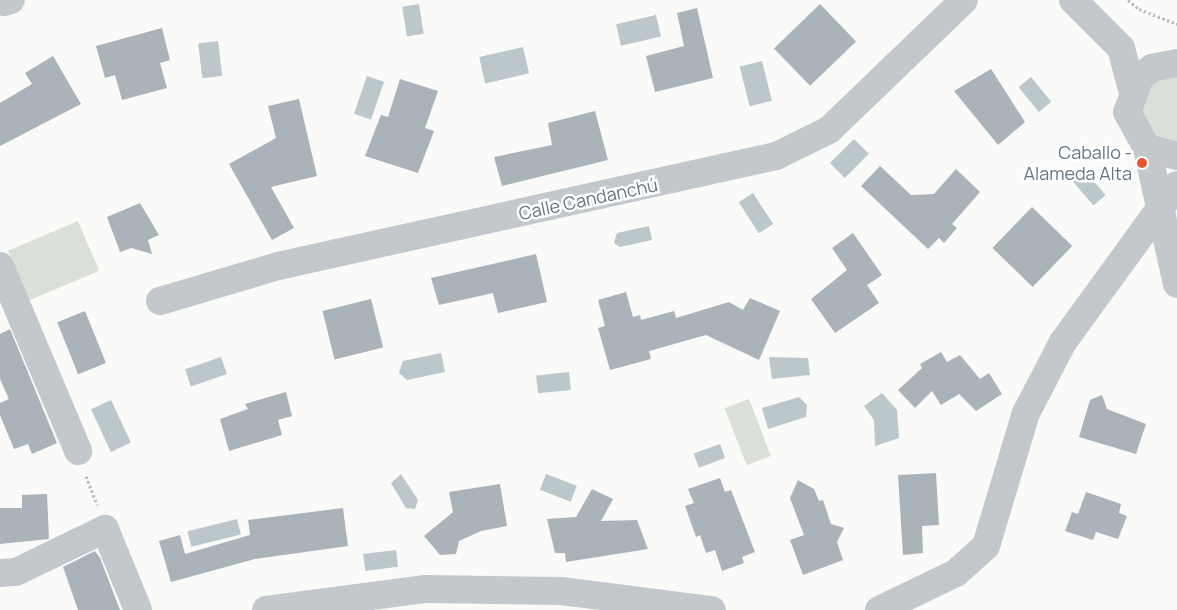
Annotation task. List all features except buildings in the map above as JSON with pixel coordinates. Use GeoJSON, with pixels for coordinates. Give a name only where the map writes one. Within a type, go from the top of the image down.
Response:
{"type":"FeatureCollection","features":[{"type":"Feature","properties":{"kind":"street","name":"Calle Candanchú"},"geometry":{"type":"LineString","coordinates":[[160,300],[278,266],[776,156],[829,130],[964,0]]}},
{"type":"Feature","properties":{"kind":"street"},"geometry":{"type":"LineString","coordinates":[[1073,0],[1121,48],[1132,89],[1128,112],[1147,148],[1162,208],[1177,284]]}},
{"type":"Feature","properties":{"kind":"street"},"geometry":{"type":"LineString","coordinates":[[1121,48],[1177,62]]}},
{"type":"Feature","properties":{"kind":"street"},"geometry":{"type":"LineString","coordinates":[[1132,89],[1152,68],[1177,62]]}},
{"type":"Feature","properties":{"kind":"street"},"geometry":{"type":"LineString","coordinates":[[1147,148],[1177,156]]}},
{"type":"Feature","properties":{"kind":"street"},"geometry":{"type":"LineString","coordinates":[[879,610],[956,573],[986,546],[1026,413],[1058,351],[1120,260],[1162,208],[1177,184]]}},
{"type":"Feature","properties":{"kind":"street"},"geometry":{"type":"LineString","coordinates":[[0,266],[78,451]]}},
{"type":"Feature","properties":{"kind":"street"},"geometry":{"type":"LineString","coordinates":[[0,573],[16,572],[105,529],[138,610]]}},
{"type":"Feature","properties":{"kind":"street"},"geometry":{"type":"LineString","coordinates":[[266,610],[426,589],[561,591],[712,610]]}},
{"type":"Feature","properties":{"kind":"path"},"geometry":{"type":"LineString","coordinates":[[1128,0],[1139,9],[1177,24]]}},
{"type":"Feature","properties":{"kind":"path"},"geometry":{"type":"LineString","coordinates":[[78,451],[105,529]]}},
{"type":"Feature","properties":{"kind":"shaded area"},"geometry":{"type":"Polygon","coordinates":[[[419,4],[424,34],[407,36],[402,7],[419,4]]]}},
{"type":"Feature","properties":{"kind":"shaded area"},"geometry":{"type":"Polygon","coordinates":[[[656,15],[661,36],[621,46],[616,24],[656,15]]]}},
{"type":"Feature","properties":{"kind":"shaded area"},"geometry":{"type":"Polygon","coordinates":[[[218,41],[222,76],[202,78],[198,43],[218,41]]]}},
{"type":"Feature","properties":{"kind":"shaded area"},"geometry":{"type":"Polygon","coordinates":[[[523,47],[529,73],[485,83],[479,57],[523,47]]]}},
{"type":"Feature","properties":{"kind":"shaded area"},"geometry":{"type":"Polygon","coordinates":[[[762,61],[772,101],[750,106],[740,67],[762,61]]]}},
{"type":"Feature","properties":{"kind":"shaded area"},"geometry":{"type":"Polygon","coordinates":[[[1177,72],[1177,146],[1160,143],[1139,116],[1149,82],[1177,72]]]}},
{"type":"Feature","properties":{"kind":"shaded area"},"geometry":{"type":"Polygon","coordinates":[[[367,76],[384,82],[371,120],[354,114],[367,76]]]}},
{"type":"Feature","properties":{"kind":"shaded area"},"geometry":{"type":"Polygon","coordinates":[[[1031,77],[1051,102],[1039,112],[1019,87],[1031,77]]]}},
{"type":"Feature","properties":{"kind":"shaded area"},"geometry":{"type":"Polygon","coordinates":[[[854,139],[869,154],[845,178],[830,163],[854,139]]]}},
{"type":"Feature","properties":{"kind":"shaded area"},"geometry":{"type":"Polygon","coordinates":[[[1084,170],[1106,195],[1094,205],[1072,180],[1084,170]]]}},
{"type":"Feature","properties":{"kind":"shaded area"},"geometry":{"type":"Polygon","coordinates":[[[753,193],[773,224],[759,233],[739,202],[753,193]]]}},
{"type":"Feature","properties":{"kind":"shaded area"},"geometry":{"type":"Polygon","coordinates":[[[78,221],[99,271],[29,300],[8,251],[78,221]]]}},
{"type":"Feature","properties":{"kind":"shaded area"},"geometry":{"type":"Polygon","coordinates":[[[649,226],[652,240],[620,247],[614,243],[617,233],[649,226]]]}},
{"type":"Feature","properties":{"kind":"shaded area"},"geometry":{"type":"Polygon","coordinates":[[[441,353],[445,372],[407,380],[399,373],[403,361],[441,353]]]}},
{"type":"Feature","properties":{"kind":"shaded area"},"geometry":{"type":"Polygon","coordinates":[[[221,357],[227,374],[191,386],[185,369],[221,357]]]}},
{"type":"Feature","properties":{"kind":"shaded area"},"geometry":{"type":"Polygon","coordinates":[[[769,357],[808,358],[810,375],[772,379],[769,357]]]}},
{"type":"Feature","properties":{"kind":"shaded area"},"geometry":{"type":"Polygon","coordinates":[[[569,372],[571,390],[538,393],[536,375],[569,372]]]}},
{"type":"Feature","properties":{"kind":"shaded area"},"geometry":{"type":"Polygon","coordinates":[[[882,393],[897,410],[899,438],[875,446],[874,420],[864,406],[882,393]]]}},
{"type":"Feature","properties":{"kind":"shaded area"},"geometry":{"type":"Polygon","coordinates":[[[799,397],[807,405],[806,417],[768,429],[762,408],[799,397]]]}},
{"type":"Feature","properties":{"kind":"shaded area"},"geometry":{"type":"Polygon","coordinates":[[[749,399],[771,456],[747,465],[725,408],[749,399]]]}},
{"type":"Feature","properties":{"kind":"shaded area"},"geometry":{"type":"Polygon","coordinates":[[[111,400],[131,443],[111,452],[91,409],[111,400]]]}},
{"type":"Feature","properties":{"kind":"shaded area"},"geometry":{"type":"Polygon","coordinates":[[[720,444],[725,458],[699,468],[694,454],[720,444]]]}},
{"type":"Feature","properties":{"kind":"shaded area"},"geometry":{"type":"Polygon","coordinates":[[[401,474],[418,500],[415,509],[406,508],[391,483],[401,474]]]}},
{"type":"Feature","properties":{"kind":"shaded area"},"geometry":{"type":"Polygon","coordinates":[[[546,474],[577,486],[571,502],[540,490],[546,474]]]}},
{"type":"Feature","properties":{"kind":"shaded area"},"geometry":{"type":"Polygon","coordinates":[[[237,519],[241,535],[191,547],[188,531],[237,519]]]}},
{"type":"Feature","properties":{"kind":"shaded area"},"geometry":{"type":"Polygon","coordinates":[[[396,550],[398,567],[365,571],[363,554],[396,550]]]}},
{"type":"Feature","properties":{"kind":"place","name":"Caballo - Alameda Alta"},"geometry":{"type":"Point","coordinates":[1142,163]}}]}
